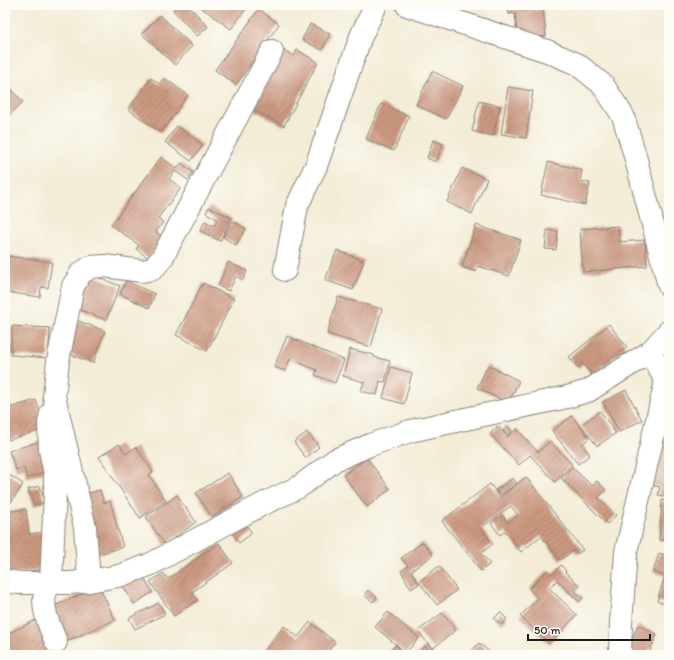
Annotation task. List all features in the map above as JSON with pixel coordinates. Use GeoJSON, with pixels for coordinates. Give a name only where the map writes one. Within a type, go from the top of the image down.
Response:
{"type":"FeatureCollection","features":[{"type":"Feature","properties":{"kind":"street"},"geometry":{"type":"LineString","coordinates":[[285,270],[297,206],[316,166],[361,36],[376,5]]}},
{"type":"Feature","properties":{"kind":"street"},"geometry":{"type":"LineString","coordinates":[[407,5],[547,51],[577,64],[603,85],[623,116],[636,159],[669,286]]}},
{"type":"Feature","properties":{"kind":"street"},"geometry":{"type":"LineString","coordinates":[[56,642],[48,623],[44,605],[45,595],[51,582],[55,493],[55,474],[50,450],[49,423],[58,361],[74,286],[81,273],[91,266],[104,266],[142,272],[153,269],[162,258],[272,51]]}},
{"type":"Feature","properties":{"kind":"street"},"geometry":{"type":"LineString","coordinates":[[5,581],[20,583],[70,583],[89,581],[119,576],[149,565],[299,486],[335,460],[370,445],[410,431],[567,397],[588,391],[650,352],[669,330]]}},
{"type":"Feature","properties":{"kind":"street"},"geometry":{"type":"LineString","coordinates":[[620,655],[626,552],[666,380],[650,352]]}},
{"type":"Feature","properties":{"kind":"street"},"geometry":{"type":"LineString","coordinates":[[54,396],[85,527],[89,581]]}},
{"type":"Feature","properties":{"kind":"building"},"geometry":{"type":"Polygon","coordinates":[[[179,5],[188,5],[208,27],[197,36],[173,10],[179,5]]]}},
{"type":"Feature","properties":{"kind":"building"},"geometry":{"type":"Polygon","coordinates":[[[249,5],[231,29],[199,6],[249,5]]]}},
{"type":"Feature","properties":{"kind":"building"},"geometry":{"type":"Polygon","coordinates":[[[507,5],[523,5],[524,11],[543,9],[546,36],[518,40],[515,13],[509,14],[507,5]]]}},
{"type":"Feature","properties":{"kind":"building"},"geometry":{"type":"Polygon","coordinates":[[[528,5],[543,5],[543,8],[529,9],[528,5]]]}},
{"type":"Feature","properties":{"kind":"building"},"geometry":{"type":"Polygon","coordinates":[[[259,9],[279,24],[236,85],[215,70],[259,9]]]}},
{"type":"Feature","properties":{"kind":"building"},"geometry":{"type":"Polygon","coordinates":[[[160,15],[192,46],[175,65],[142,34],[160,15]]]}},
{"type":"Feature","properties":{"kind":"building"},"geometry":{"type":"Polygon","coordinates":[[[310,24],[330,34],[322,50],[302,40],[310,24]]]}},
{"type":"Feature","properties":{"kind":"building"},"geometry":{"type":"Polygon","coordinates":[[[281,49],[294,56],[297,50],[318,62],[284,126],[250,108],[281,49]]]}},
{"type":"Feature","properties":{"kind":"building"},"geometry":{"type":"Polygon","coordinates":[[[432,71],[463,86],[446,119],[416,105],[432,71]]]}},
{"type":"Feature","properties":{"kind":"building"},"geometry":{"type":"Polygon","coordinates":[[[151,78],[159,84],[164,78],[188,95],[161,133],[128,109],[151,78]]]}},
{"type":"Feature","properties":{"kind":"building"},"geometry":{"type":"Polygon","coordinates":[[[5,83],[23,102],[5,119],[5,83]]]}},
{"type":"Feature","properties":{"kind":"building"},"geometry":{"type":"Polygon","coordinates":[[[508,87],[533,91],[526,138],[501,134],[508,87]]]}},
{"type":"Feature","properties":{"kind":"building"},"geometry":{"type":"Polygon","coordinates":[[[479,101],[500,106],[493,136],[472,131],[479,101]]]}},
{"type":"Feature","properties":{"kind":"building"},"geometry":{"type":"Polygon","coordinates":[[[381,104],[409,116],[394,151],[366,139],[381,104]]]}},
{"type":"Feature","properties":{"kind":"building"},"geometry":{"type":"Polygon","coordinates":[[[177,126],[203,145],[191,161],[165,142],[177,126]]]}},
{"type":"Feature","properties":{"kind":"building"},"geometry":{"type":"Polygon","coordinates":[[[5,132],[10,137],[5,142],[5,132]]]}},
{"type":"Feature","properties":{"kind":"building"},"geometry":{"type":"Polygon","coordinates":[[[433,140],[443,144],[436,162],[427,158],[433,140]]]}},
{"type":"Feature","properties":{"kind":"building"},"geometry":{"type":"Polygon","coordinates":[[[161,157],[177,169],[181,163],[193,172],[188,180],[175,171],[169,179],[181,188],[158,218],[163,222],[156,232],[163,238],[148,258],[136,249],[139,245],[111,225],[161,157]]]}},
{"type":"Feature","properties":{"kind":"building"},"geometry":{"type":"Polygon","coordinates":[[[548,162],[582,170],[580,181],[590,183],[585,205],[541,195],[548,162]]]}},
{"type":"Feature","properties":{"kind":"building"},"geometry":{"type":"Polygon","coordinates":[[[462,168],[487,179],[472,214],[447,202],[462,168]]]}},
{"type":"Feature","properties":{"kind":"building"},"geometry":{"type":"Polygon","coordinates":[[[209,207],[232,218],[220,241],[200,231],[205,221],[214,226],[217,219],[206,213],[209,207]]]}},
{"type":"Feature","properties":{"kind":"building"},"geometry":{"type":"Polygon","coordinates":[[[233,221],[246,229],[236,245],[223,237],[233,221]]]}},
{"type":"Feature","properties":{"kind":"building"},"geometry":{"type":"Polygon","coordinates":[[[476,225],[521,240],[509,276],[478,266],[476,272],[462,267],[476,225]]]}},
{"type":"Feature","properties":{"kind":"building"},"geometry":{"type":"Polygon","coordinates":[[[618,226],[619,242],[645,240],[647,266],[583,272],[580,229],[618,226]]]}},
{"type":"Feature","properties":{"kind":"building"},"geometry":{"type":"Polygon","coordinates":[[[547,230],[558,231],[556,250],[545,249],[547,230]]]}},
{"type":"Feature","properties":{"kind":"building"},"geometry":{"type":"Polygon","coordinates":[[[337,250],[364,261],[353,290],[325,280],[337,250]]]}},
{"type":"Feature","properties":{"kind":"building"},"geometry":{"type":"Polygon","coordinates":[[[8,256],[52,262],[48,288],[41,287],[40,297],[5,292],[8,256]]]}},
{"type":"Feature","properties":{"kind":"building"},"geometry":{"type":"Polygon","coordinates":[[[228,262],[247,271],[243,280],[236,276],[229,291],[218,286],[228,262]]]}},
{"type":"Feature","properties":{"kind":"building"},"geometry":{"type":"Polygon","coordinates":[[[87,273],[120,286],[106,320],[73,307],[87,273]]]}},
{"type":"Feature","properties":{"kind":"building"},"geometry":{"type":"Polygon","coordinates":[[[126,281],[155,294],[149,308],[120,294],[126,281]]]}},
{"type":"Feature","properties":{"kind":"building"},"geometry":{"type":"Polygon","coordinates":[[[203,283],[234,299],[207,351],[176,335],[203,283]]]}},
{"type":"Feature","properties":{"kind":"building"},"geometry":{"type":"Polygon","coordinates":[[[338,297],[382,309],[371,347],[327,334],[338,297]]]}},
{"type":"Feature","properties":{"kind":"building"},"geometry":{"type":"Polygon","coordinates":[[[76,320],[105,331],[93,363],[64,352],[76,320]]]}},
{"type":"Feature","properties":{"kind":"building"},"geometry":{"type":"Polygon","coordinates":[[[609,324],[627,347],[592,375],[583,364],[578,368],[569,357],[609,324]]]}},
{"type":"Feature","properties":{"kind":"building"},"geometry":{"type":"Polygon","coordinates":[[[12,326],[50,328],[48,358],[11,355],[12,326]]]}},
{"type":"Feature","properties":{"kind":"building"},"geometry":{"type":"Polygon","coordinates":[[[287,336],[344,360],[335,383],[315,375],[317,370],[290,359],[285,371],[274,367],[287,336]]]}},
{"type":"Feature","properties":{"kind":"building"},"geometry":{"type":"Polygon","coordinates":[[[350,349],[390,361],[385,382],[380,381],[377,395],[361,391],[364,382],[343,376],[350,349]]]}},
{"type":"Feature","properties":{"kind":"building"},"geometry":{"type":"Polygon","coordinates":[[[488,365],[519,381],[508,403],[477,388],[488,365]]]}},
{"type":"Feature","properties":{"kind":"building"},"geometry":{"type":"Polygon","coordinates":[[[391,367],[412,373],[404,404],[383,398],[391,367]]]}},
{"type":"Feature","properties":{"kind":"building"},"geometry":{"type":"Polygon","coordinates":[[[626,390],[642,420],[619,432],[603,402],[626,390]]]}},
{"type":"Feature","properties":{"kind":"building"},"geometry":{"type":"Polygon","coordinates":[[[36,400],[45,429],[8,440],[5,428],[5,409],[36,400]]]}},
{"type":"Feature","properties":{"kind":"building"},"geometry":{"type":"Polygon","coordinates":[[[600,411],[616,433],[597,446],[581,425],[600,411]]]}},
{"type":"Feature","properties":{"kind":"building"},"geometry":{"type":"Polygon","coordinates":[[[572,416],[589,438],[582,444],[590,455],[578,464],[552,431],[572,416]]]}},
{"type":"Feature","properties":{"kind":"building"},"geometry":{"type":"Polygon","coordinates":[[[498,426],[507,437],[517,429],[538,452],[550,441],[572,465],[555,482],[530,455],[519,465],[490,434],[498,426]]]}},
{"type":"Feature","properties":{"kind":"building"},"geometry":{"type":"Polygon","coordinates":[[[507,426],[512,431],[508,435],[503,431],[507,426]]]}},
{"type":"Feature","properties":{"kind":"building"},"geometry":{"type":"Polygon","coordinates":[[[307,432],[319,447],[306,458],[294,442],[307,432]]]}},
{"type":"Feature","properties":{"kind":"building"},"geometry":{"type":"Polygon","coordinates":[[[647,439],[669,443],[669,497],[658,495],[660,487],[646,484],[647,439]]]}},
{"type":"Feature","properties":{"kind":"building"},"geometry":{"type":"Polygon","coordinates":[[[41,441],[50,471],[27,478],[24,468],[16,470],[9,451],[41,441]]]}},
{"type":"Feature","properties":{"kind":"building"},"geometry":{"type":"Polygon","coordinates":[[[119,444],[126,454],[136,447],[153,472],[149,475],[166,501],[140,518],[99,457],[119,444]]]}},
{"type":"Feature","properties":{"kind":"building"},"geometry":{"type":"Polygon","coordinates":[[[367,458],[390,489],[367,507],[343,475],[367,458]]]}},
{"type":"Feature","properties":{"kind":"building"},"geometry":{"type":"Polygon","coordinates":[[[572,467],[592,486],[597,481],[606,490],[598,498],[616,515],[607,524],[561,478],[572,467]]]}},
{"type":"Feature","properties":{"kind":"building"},"geometry":{"type":"Polygon","coordinates":[[[5,472],[23,484],[10,504],[5,501],[5,472]]]}},
{"type":"Feature","properties":{"kind":"building"},"geometry":{"type":"Polygon","coordinates":[[[228,473],[243,497],[212,517],[196,493],[228,473]]]}},
{"type":"Feature","properties":{"kind":"building"},"geometry":{"type":"Polygon","coordinates":[[[526,477],[583,550],[577,554],[574,550],[560,560],[541,536],[521,552],[505,531],[500,535],[491,523],[502,515],[508,523],[518,515],[511,506],[481,528],[493,544],[481,553],[490,564],[481,571],[442,521],[490,484],[500,497],[526,477]]]}},
{"type":"Feature","properties":{"kind":"building"},"geometry":{"type":"Polygon","coordinates":[[[513,478],[517,484],[500,495],[496,490],[513,478]]]}},
{"type":"Feature","properties":{"kind":"building"},"geometry":{"type":"Polygon","coordinates":[[[40,486],[45,502],[34,506],[28,489],[40,486]]]}},
{"type":"Feature","properties":{"kind":"building"},"geometry":{"type":"Polygon","coordinates":[[[100,490],[104,503],[110,501],[123,547],[99,554],[82,495],[100,490]]]}},
{"type":"Feature","properties":{"kind":"building"},"geometry":{"type":"Polygon","coordinates":[[[177,495],[196,522],[165,545],[146,517],[177,495]]]}},
{"type":"Feature","properties":{"kind":"building"},"geometry":{"type":"Polygon","coordinates":[[[662,500],[669,501],[669,541],[659,540],[662,500]]]}},
{"type":"Feature","properties":{"kind":"building"},"geometry":{"type":"Polygon","coordinates":[[[26,509],[29,534],[45,532],[51,568],[5,575],[5,512],[26,509]]]}},
{"type":"Feature","properties":{"kind":"building"},"geometry":{"type":"Polygon","coordinates":[[[244,522],[252,533],[239,543],[231,531],[244,522]]]}},
{"type":"Feature","properties":{"kind":"building"},"geometry":{"type":"Polygon","coordinates":[[[423,542],[433,555],[411,571],[419,584],[411,589],[401,571],[408,566],[401,558],[423,542]]]}},
{"type":"Feature","properties":{"kind":"building"},"geometry":{"type":"Polygon","coordinates":[[[219,543],[233,563],[192,592],[198,600],[174,616],[150,582],[163,573],[168,579],[219,543]]]}},
{"type":"Feature","properties":{"kind":"building"},"geometry":{"type":"Polygon","coordinates":[[[659,553],[669,556],[669,605],[657,601],[665,576],[653,572],[659,553]]]}},
{"type":"Feature","properties":{"kind":"building"},"geometry":{"type":"Polygon","coordinates":[[[561,565],[566,571],[565,572],[580,586],[575,591],[583,598],[579,602],[557,580],[549,588],[577,615],[549,644],[520,616],[538,598],[529,589],[548,570],[552,574],[561,565]]]}},
{"type":"Feature","properties":{"kind":"building"},"geometry":{"type":"Polygon","coordinates":[[[439,566],[457,590],[437,605],[419,582],[439,566]]]}},
{"type":"Feature","properties":{"kind":"building"},"geometry":{"type":"Polygon","coordinates":[[[141,574],[153,592],[134,604],[123,586],[141,574]]]}},
{"type":"Feature","properties":{"kind":"building"},"geometry":{"type":"Polygon","coordinates":[[[99,586],[115,620],[67,641],[52,607],[99,586]]]}},
{"type":"Feature","properties":{"kind":"building"},"geometry":{"type":"Polygon","coordinates":[[[368,590],[377,597],[373,602],[364,595],[368,590]]]}},
{"type":"Feature","properties":{"kind":"building"},"geometry":{"type":"Polygon","coordinates":[[[159,603],[165,614],[135,629],[129,618],[159,603]]]}},
{"type":"Feature","properties":{"kind":"building"},"geometry":{"type":"Polygon","coordinates":[[[388,612],[419,638],[406,653],[375,627],[388,612]]]}},
{"type":"Feature","properties":{"kind":"building"},"geometry":{"type":"Polygon","coordinates":[[[500,612],[507,619],[502,625],[494,619],[500,612]]]}},
{"type":"Feature","properties":{"kind":"building"},"geometry":{"type":"Polygon","coordinates":[[[442,613],[456,630],[432,649],[418,631],[442,613]]]}},
{"type":"Feature","properties":{"kind":"building"},"geometry":{"type":"Polygon","coordinates":[[[36,620],[50,647],[35,655],[5,655],[5,635],[36,620]]]}},
{"type":"Feature","properties":{"kind":"building"},"geometry":{"type":"Polygon","coordinates":[[[310,622],[335,642],[327,653],[329,655],[261,655],[284,626],[298,637],[310,622]]]}},
{"type":"Feature","properties":{"kind":"building"},"geometry":{"type":"Polygon","coordinates":[[[638,625],[657,634],[648,655],[631,655],[626,653],[638,625]]]}},
{"type":"Feature","properties":{"kind":"building"},"geometry":{"type":"Polygon","coordinates":[[[479,643],[493,655],[468,655],[479,643]]]}},
{"type":"Feature","properties":{"kind":"building"},"geometry":{"type":"Polygon","coordinates":[[[396,645],[404,655],[385,655],[396,645]]]}},
{"type":"Feature","properties":{"kind":"building"},"geometry":{"type":"Polygon","coordinates":[[[425,646],[433,655],[416,655],[425,646]]]}}]}
